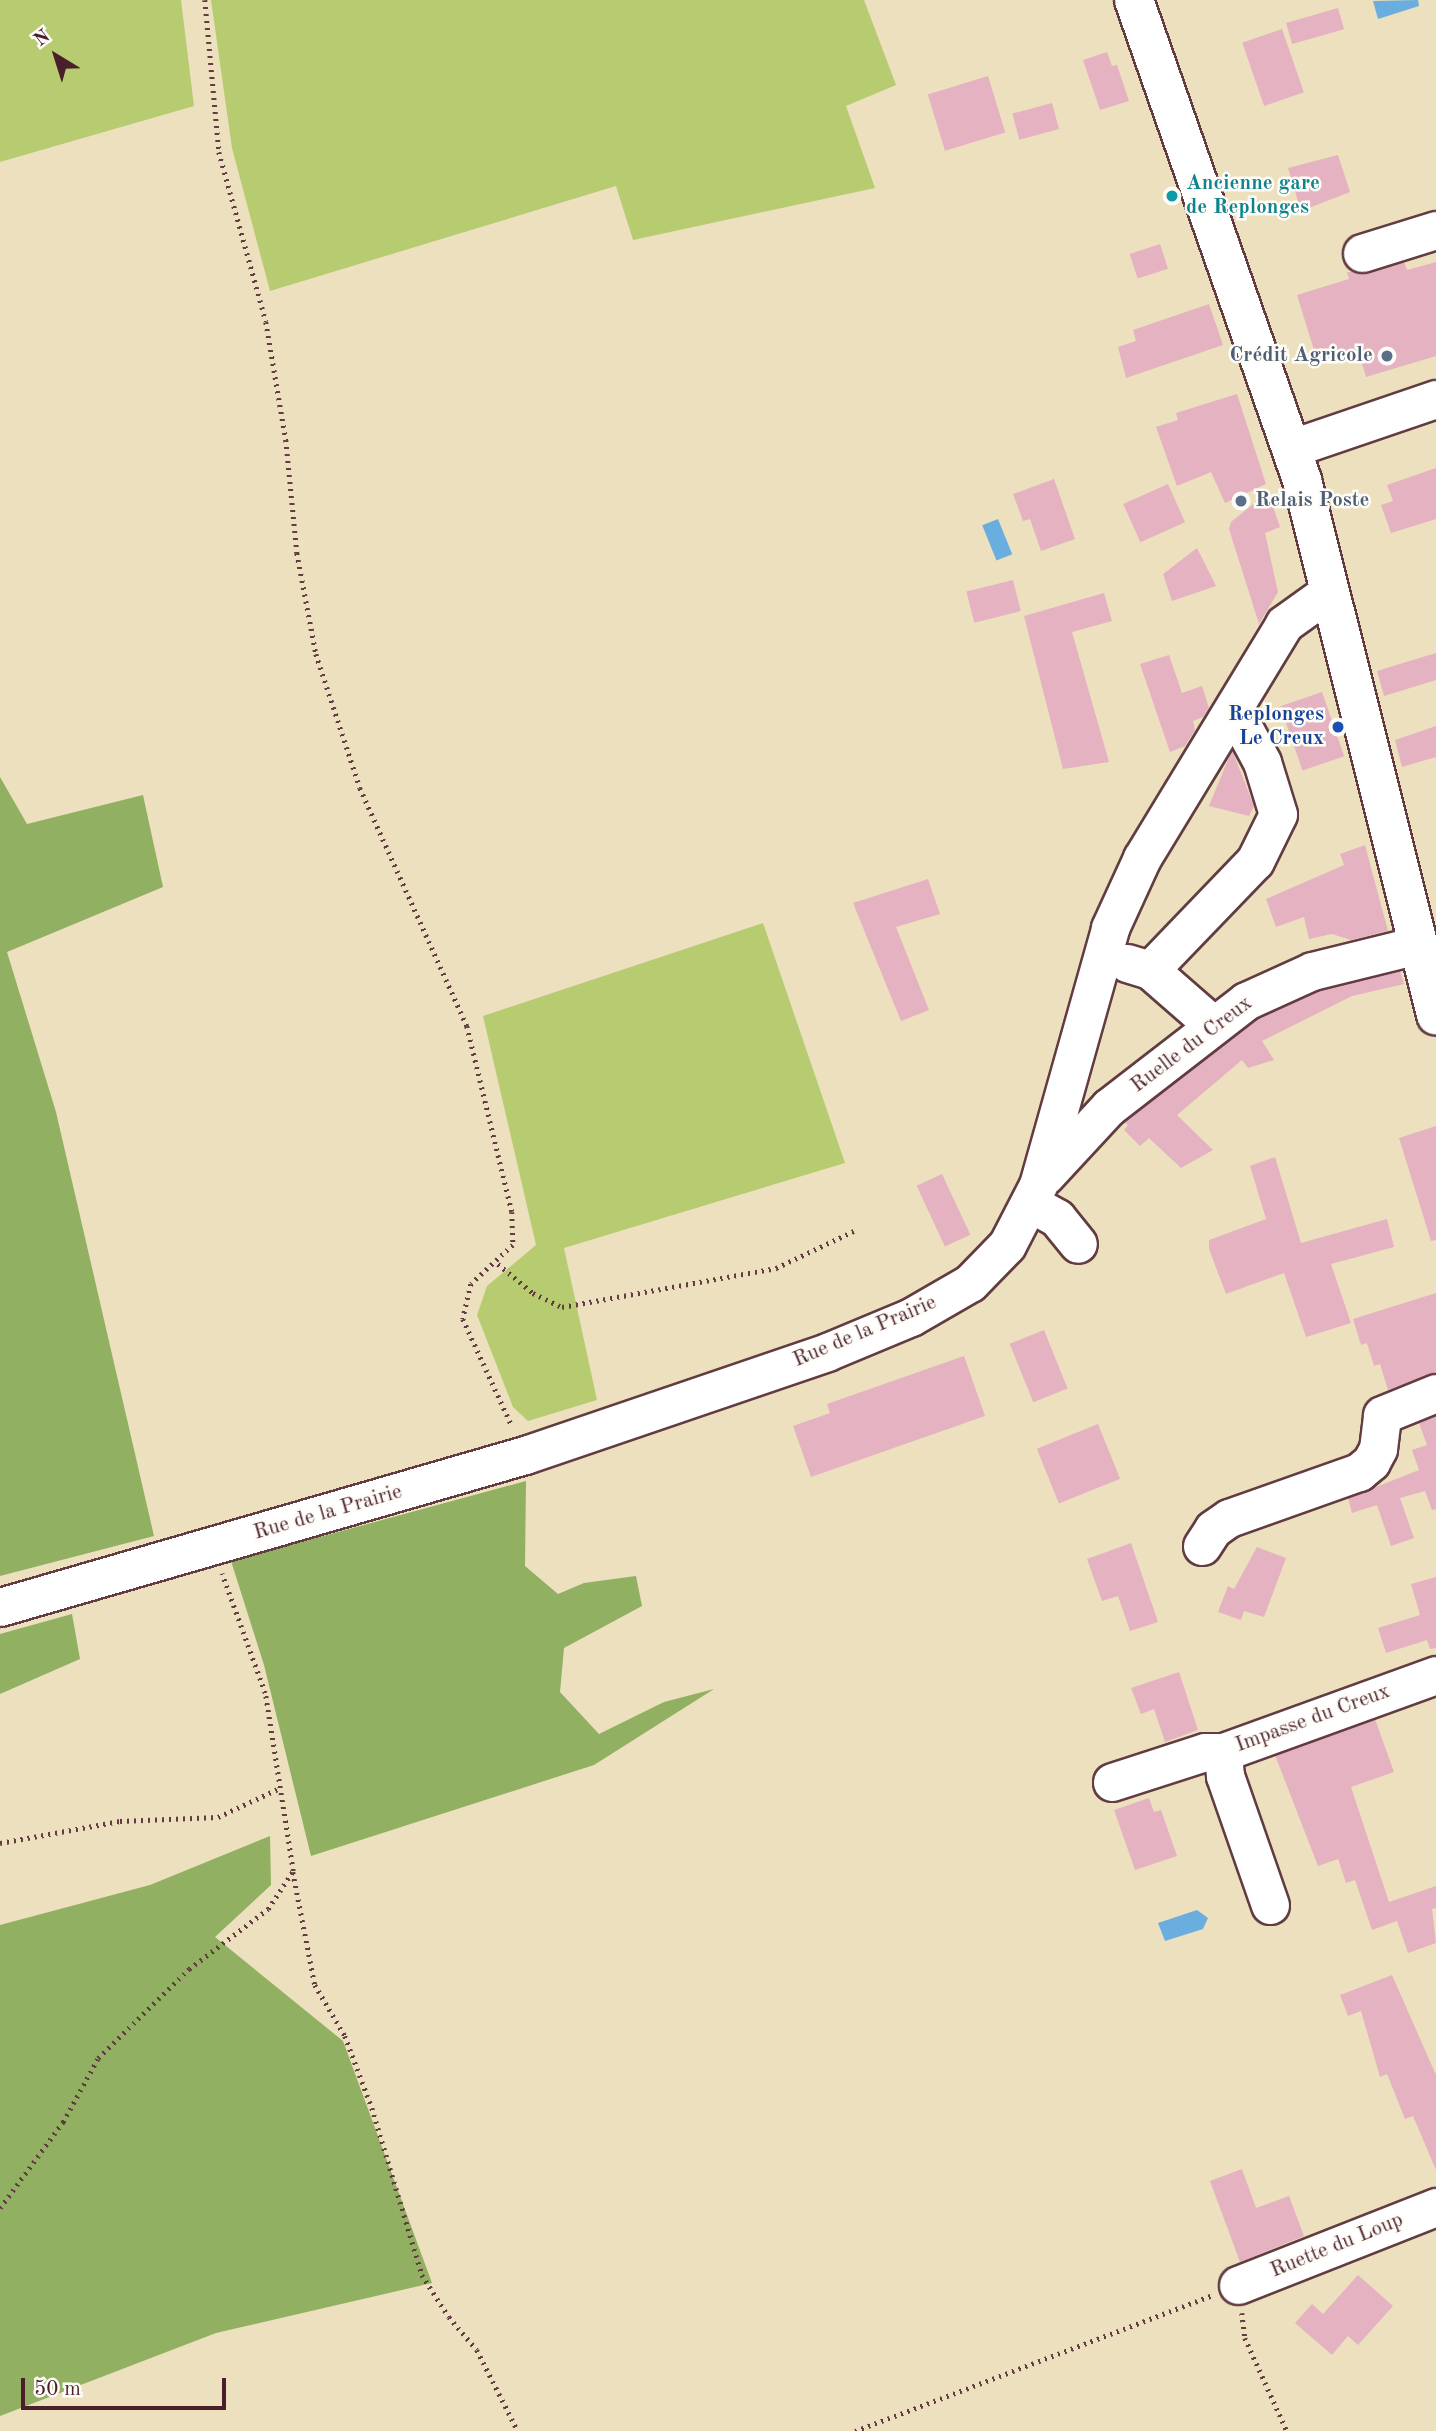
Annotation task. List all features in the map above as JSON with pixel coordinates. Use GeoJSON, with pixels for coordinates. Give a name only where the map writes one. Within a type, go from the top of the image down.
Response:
{"type":"FeatureCollection","features":[{"type":"Feature","properties":{"kind":"main road"},"geometry":{"type":"LineString","coordinates":[[1134,0],[1292,448],[1436,1015]]}},
{"type":"Feature","properties":{"kind":"street"},"geometry":{"type":"LineString","coordinates":[[1362,253],[1436,230]]}},
{"type":"Feature","properties":{"kind":"street"},"geometry":{"type":"LineString","coordinates":[[1292,448],[1436,399]]}},
{"type":"Feature","properties":{"kind":"street","name":"Rue de la Prairie"},"geometry":{"type":"LineString","coordinates":[[0,1606],[526,1455],[827,1352],[911,1317],[970,1283],[992,1264],[1034,1194],[1070,1076],[1110,928],[1142,858],[1284,624],[1327,593]]}},
{"type":"Feature","properties":{"kind":"street"},"geometry":{"type":"LineString","coordinates":[[1150,970],[1255,861],[1278,814],[1262,761],[1234,710]]}},
{"type":"Feature","properties":{"kind":"street","name":"Ruelle du Creux"},"geometry":{"type":"LineString","coordinates":[[1034,1194],[1064,1150],[1110,1107],[1246,1001],[1293,979],[1418,945]]}},
{"type":"Feature","properties":{"kind":"street"},"geometry":{"type":"LineString","coordinates":[[1102,956],[1150,970],[1213,1025]]}},
{"type":"Feature","properties":{"kind":"street"},"geometry":{"type":"LineString","coordinates":[[1070,1076],[1110,1107]]}},
{"type":"Feature","properties":{"kind":"street"},"geometry":{"type":"LineString","coordinates":[[1034,1194],[1078,1244]]}},
{"type":"Feature","properties":{"kind":"street"},"geometry":{"type":"LineString","coordinates":[[1202,1546],[1228,1518],[1359,1472],[1371,1462],[1378,1449],[1382,1415],[1436,1393]]}},
{"type":"Feature","properties":{"kind":"street","name":"Impasse du Creux"},"geometry":{"type":"LineString","coordinates":[[1270,1905],[1225,1776],[1223,1752],[1436,1675]]}},
{"type":"Feature","properties":{"kind":"street"},"geometry":{"type":"LineString","coordinates":[[1112,1782],[1205,1752],[1223,1752]]}},
{"type":"Feature","properties":{"kind":"street","name":"Ruette du Loup"},"geometry":{"type":"LineString","coordinates":[[1238,2286],[1436,2207]]}},
{"type":"Feature","properties":{"kind":"path"},"geometry":{"type":"LineString","coordinates":[[205,0],[219,152],[266,322],[286,440],[296,553],[316,654],[360,788],[467,1026],[512,1212],[513,1245],[498,1264],[471,1284],[463,1319],[526,1455]]}},
{"type":"Feature","properties":{"kind":"path"},"geometry":{"type":"LineString","coordinates":[[498,1264],[533,1293],[562,1307],[776,1268],[854,1231]]}},
{"type":"Feature","properties":{"kind":"path"},"geometry":{"type":"LineString","coordinates":[[212,1547],[265,1693],[293,1871],[315,1985],[345,2036],[372,2108],[422,2275],[449,2318],[477,2350],[518,2431]]}},
{"type":"Feature","properties":{"kind":"path"},"geometry":{"type":"LineString","coordinates":[[0,1843],[120,1821],[218,1817],[280,1788]]}},
{"type":"Feature","properties":{"kind":"path"},"geometry":{"type":"LineString","coordinates":[[0,2208],[63,2122],[98,2058],[189,1969],[268,1909],[293,1871]]}},
{"type":"Feature","properties":{"kind":"path"},"geometry":{"type":"LineString","coordinates":[[855,2431],[1238,2286],[1245,2338],[1287,2431]]}},
{"type":"Feature","properties":{"kind":"green space"},"geometry":{"type":"Polygon","coordinates":[[[0,0],[181,0],[194,106],[0,162],[0,0]]]}},
{"type":"Feature","properties":{"kind":"green space"},"geometry":{"type":"Polygon","coordinates":[[[211,0],[864,0],[896,85],[846,106],[875,188],[633,240],[616,186],[270,291],[232,148],[211,0]]]}},
{"type":"Feature","properties":{"kind":"green space"},"geometry":{"type":"Polygon","coordinates":[[[0,777],[27,824],[143,795],[163,887],[7,952],[56,1112],[154,1536],[0,1576],[0,777]]]}},
{"type":"Feature","properties":{"kind":"green space"},"geometry":{"type":"Polygon","coordinates":[[[763,923],[845,1163],[564,1248],[597,1400],[528,1421],[513,1407],[477,1315],[487,1286],[536,1245],[483,1016],[763,923]]]}},
{"type":"Feature","properties":{"kind":"green space"},"geometry":{"type":"Polygon","coordinates":[[[526,1481],[525,1566],[558,1594],[584,1583],[636,1576],[642,1606],[564,1648],[560,1692],[599,1734],[664,1702],[714,1689],[594,1765],[311,1856],[264,1665],[231,1561],[526,1481]]]}},
{"type":"Feature","properties":{"kind":"green space"},"geometry":{"type":"Polygon","coordinates":[[[72,1614],[80,1659],[0,1694],[0,1634],[72,1614]]]}},
{"type":"Feature","properties":{"kind":"green space"},"geometry":{"type":"Polygon","coordinates":[[[270,1836],[271,1885],[215,1937],[343,2041],[432,2283],[216,2333],[0,2416],[0,1925],[150,1885],[270,1836]]]}},
{"type":"Feature","properties":{"kind":"water"},"geometry":{"type":"Polygon","coordinates":[[[1418,0],[1419,6],[1378,19],[1373,1],[1418,0]]]}},
{"type":"Feature","properties":{"kind":"water"},"geometry":{"type":"Polygon","coordinates":[[[998,519],[1012,554],[996,561],[982,525],[998,519]]]}},
{"type":"Feature","properties":{"kind":"water"},"geometry":{"type":"Polygon","coordinates":[[[1197,1910],[1208,1918],[1203,1929],[1165,1941],[1158,1923],[1197,1910]]]}},
{"type":"Feature","properties":{"kind":"building"},"geometry":{"type":"Polygon","coordinates":[[[1338,8],[1344,29],[1292,44],[1286,23],[1338,8]]]}},
{"type":"Feature","properties":{"kind":"building"},"geometry":{"type":"Polygon","coordinates":[[[1282,29],[1304,92],[1264,106],[1242,43],[1282,29]]]}},
{"type":"Feature","properties":{"kind":"building"},"geometry":{"type":"Polygon","coordinates":[[[1107,52],[1112,66],[1117,65],[1129,101],[1100,110],[1083,60],[1107,52]]]}},
{"type":"Feature","properties":{"kind":"building"},"geometry":{"type":"Polygon","coordinates":[[[988,76],[1005,132],[945,151],[928,94],[988,76]]]}},
{"type":"Feature","properties":{"kind":"building"},"geometry":{"type":"Polygon","coordinates":[[[1052,103],[1059,129],[1019,140],[1012,114],[1052,103]]]}},
{"type":"Feature","properties":{"kind":"building"},"geometry":{"type":"Polygon","coordinates":[[[1338,155],[1350,192],[1301,211],[1288,168],[1338,155]]]}},
{"type":"Feature","properties":{"kind":"building"},"geometry":{"type":"Polygon","coordinates":[[[1160,244],[1168,269],[1138,279],[1130,254],[1160,244]]]}},
{"type":"Feature","properties":{"kind":"building"},"geometry":{"type":"Polygon","coordinates":[[[1404,262],[1407,270],[1436,262],[1436,356],[1366,377],[1358,351],[1318,363],[1297,295],[1349,279],[1347,272],[1368,273],[1404,262]]]}},
{"type":"Feature","properties":{"kind":"building"},"geometry":{"type":"Polygon","coordinates":[[[1209,304],[1223,345],[1126,378],[1118,347],[1136,341],[1133,330],[1209,304]]]}},
{"type":"Feature","properties":{"kind":"building"},"geometry":{"type":"Polygon","coordinates":[[[1237,394],[1266,484],[1225,503],[1211,472],[1177,486],[1156,427],[1178,420],[1176,413],[1237,394]]]}},
{"type":"Feature","properties":{"kind":"building"},"geometry":{"type":"Polygon","coordinates":[[[1436,468],[1436,519],[1391,533],[1381,505],[1393,501],[1387,485],[1436,468]]]}},
{"type":"Feature","properties":{"kind":"building"},"geometry":{"type":"Polygon","coordinates":[[[1054,479],[1075,539],[1041,551],[1030,519],[1023,521],[1013,494],[1054,479]]]}},
{"type":"Feature","properties":{"kind":"building"},"geometry":{"type":"Polygon","coordinates":[[[1168,484],[1185,522],[1140,542],[1123,504],[1168,484]]]}},
{"type":"Feature","properties":{"kind":"building"},"geometry":{"type":"Polygon","coordinates":[[[1268,492],[1280,527],[1265,533],[1278,592],[1259,624],[1229,529],[1231,522],[1268,492]]]}},
{"type":"Feature","properties":{"kind":"building"},"geometry":{"type":"Polygon","coordinates":[[[1197,548],[1216,586],[1172,601],[1163,574],[1197,548]]]}},
{"type":"Feature","properties":{"kind":"building"},"geometry":{"type":"Polygon","coordinates":[[[1013,580],[1021,611],[974,623],[966,592],[1013,580]]]}},
{"type":"Feature","properties":{"kind":"building"},"geometry":{"type":"Polygon","coordinates":[[[1104,593],[1112,621],[1072,632],[1109,762],[1063,769],[1024,616],[1104,593]]]}},
{"type":"Feature","properties":{"kind":"building"},"geometry":{"type":"Polygon","coordinates":[[[1436,653],[1436,680],[1384,696],[1377,671],[1436,653]]]}},
{"type":"Feature","properties":{"kind":"building"},"geometry":{"type":"Polygon","coordinates":[[[1169,655],[1182,693],[1202,686],[1209,708],[1203,717],[1193,721],[1195,730],[1185,746],[1170,752],[1140,664],[1169,655]]]}},
{"type":"Feature","properties":{"kind":"building"},"geometry":{"type":"Polygon","coordinates":[[[1322,692],[1344,756],[1303,771],[1280,706],[1322,692]]]}},
{"type":"Feature","properties":{"kind":"building"},"geometry":{"type":"Polygon","coordinates":[[[1436,726],[1436,757],[1402,767],[1395,740],[1436,726]]]}},
{"type":"Feature","properties":{"kind":"building"},"geometry":{"type":"Polygon","coordinates":[[[1232,750],[1254,806],[1249,816],[1209,806],[1232,750]]]}},
{"type":"Feature","properties":{"kind":"building"},"geometry":{"type":"Polygon","coordinates":[[[1365,845],[1388,931],[1351,940],[1332,934],[1309,939],[1304,917],[1276,927],[1266,899],[1344,865],[1340,854],[1365,845]]]}},
{"type":"Feature","properties":{"kind":"building"},"geometry":{"type":"Polygon","coordinates":[[[928,879],[940,914],[896,927],[929,1010],[901,1021],[853,903],[928,879]]]}},
{"type":"Feature","properties":{"kind":"building"},"geometry":{"type":"Polygon","coordinates":[[[1400,971],[1404,984],[1352,996],[1262,1041],[1274,1060],[1248,1068],[1242,1060],[1177,1115],[1213,1150],[1181,1168],[1149,1138],[1140,1146],[1124,1130],[1128,1125],[1124,1122],[1257,1019],[1319,991],[1400,971]]]}},
{"type":"Feature","properties":{"kind":"building"},"geometry":{"type":"Polygon","coordinates":[[[1436,1126],[1436,1240],[1431,1241],[1399,1138],[1436,1126]]]}},
{"type":"Feature","properties":{"kind":"building"},"geometry":{"type":"Polygon","coordinates":[[[1275,1157],[1301,1243],[1387,1219],[1394,1247],[1331,1264],[1351,1323],[1306,1337],[1284,1273],[1226,1294],[1209,1249],[1209,1240],[1266,1219],[1250,1166],[1275,1157]]]}},
{"type":"Feature","properties":{"kind":"building"},"geometry":{"type":"Polygon","coordinates":[[[942,1174],[970,1235],[945,1247],[917,1186],[942,1174]]]}},
{"type":"Feature","properties":{"kind":"building"},"geometry":{"type":"Polygon","coordinates":[[[1436,1293],[1436,1372],[1388,1390],[1380,1364],[1374,1366],[1367,1343],[1361,1345],[1353,1319],[1436,1293]]]}},
{"type":"Feature","properties":{"kind":"building"},"geometry":{"type":"Polygon","coordinates":[[[1044,1330],[1068,1388],[1033,1402],[1010,1344],[1044,1330]]]}},
{"type":"Feature","properties":{"kind":"building"},"geometry":{"type":"Polygon","coordinates":[[[964,1356],[985,1416],[811,1477],[793,1426],[830,1413],[827,1404],[964,1356]]]}},
{"type":"Feature","properties":{"kind":"building"},"geometry":{"type":"Polygon","coordinates":[[[1436,1416],[1436,1509],[1432,1510],[1425,1491],[1400,1498],[1414,1538],[1391,1546],[1377,1505],[1352,1513],[1348,1498],[1419,1470],[1412,1450],[1427,1445],[1419,1423],[1436,1416]]]}},
{"type":"Feature","properties":{"kind":"building"},"geometry":{"type":"Polygon","coordinates":[[[1098,1424],[1120,1479],[1059,1503],[1037,1449],[1098,1424]]]}},
{"type":"Feature","properties":{"kind":"building"},"geometry":{"type":"Polygon","coordinates":[[[1131,1543],[1158,1622],[1130,1631],[1118,1596],[1102,1601],[1087,1559],[1131,1543]]]}},
{"type":"Feature","properties":{"kind":"building"},"geometry":{"type":"Polygon","coordinates":[[[1257,1547],[1286,1558],[1264,1617],[1244,1611],[1241,1620],[1218,1612],[1228,1586],[1234,1589],[1257,1547]]]}},
{"type":"Feature","properties":{"kind":"building"},"geometry":{"type":"Polygon","coordinates":[[[1436,1577],[1436,1648],[1430,1649],[1427,1640],[1386,1653],[1378,1628],[1420,1615],[1411,1584],[1436,1577]]]}},
{"type":"Feature","properties":{"kind":"building"},"geometry":{"type":"Polygon","coordinates":[[[1179,1672],[1198,1730],[1165,1742],[1154,1709],[1141,1714],[1131,1688],[1179,1672]]]}},
{"type":"Feature","properties":{"kind":"building"},"geometry":{"type":"Polygon","coordinates":[[[1375,1719],[1394,1772],[1351,1787],[1389,1902],[1436,1886],[1436,1908],[1432,1909],[1436,1943],[1408,1953],[1397,1921],[1372,1930],[1355,1880],[1346,1883],[1338,1859],[1318,1866],[1275,1755],[1375,1719]]]}},
{"type":"Feature","properties":{"kind":"building"},"geometry":{"type":"Polygon","coordinates":[[[1149,1798],[1154,1812],[1161,1810],[1177,1856],[1135,1870],[1114,1810],[1149,1798]]]}},
{"type":"Feature","properties":{"kind":"building"},"geometry":{"type":"Polygon","coordinates":[[[1392,1975],[1436,2075],[1436,2170],[1413,2116],[1405,2119],[1387,2074],[1380,2077],[1361,2011],[1348,2016],[1340,1995],[1392,1975]]]}},
{"type":"Feature","properties":{"kind":"building"},"geometry":{"type":"Polygon","coordinates":[[[1242,2169],[1256,2208],[1289,2196],[1304,2236],[1240,2262],[1210,2181],[1242,2169]]]}},
{"type":"Feature","properties":{"kind":"building"},"geometry":{"type":"Polygon","coordinates":[[[1358,2275],[1393,2306],[1358,2345],[1348,2336],[1332,2355],[1295,2323],[1312,2304],[1323,2314],[1358,2275]]]}},
{"type":"Feature","properties":{"kind":"place","name":"Ancienne gare de Replonges"},"geometry":{"type":"Point","coordinates":[1172,196]}},
{"type":"Feature","properties":{"kind":"place","name":"Crédit Agricole"},"geometry":{"type":"Point","coordinates":[1387,356]}},
{"type":"Feature","properties":{"kind":"place","name":"Relais Poste"},"geometry":{"type":"Point","coordinates":[1241,501]}},
{"type":"Feature","properties":{"kind":"place","name":"Replonges Le Creux"},"geometry":{"type":"Point","coordinates":[1338,727]}}]}
